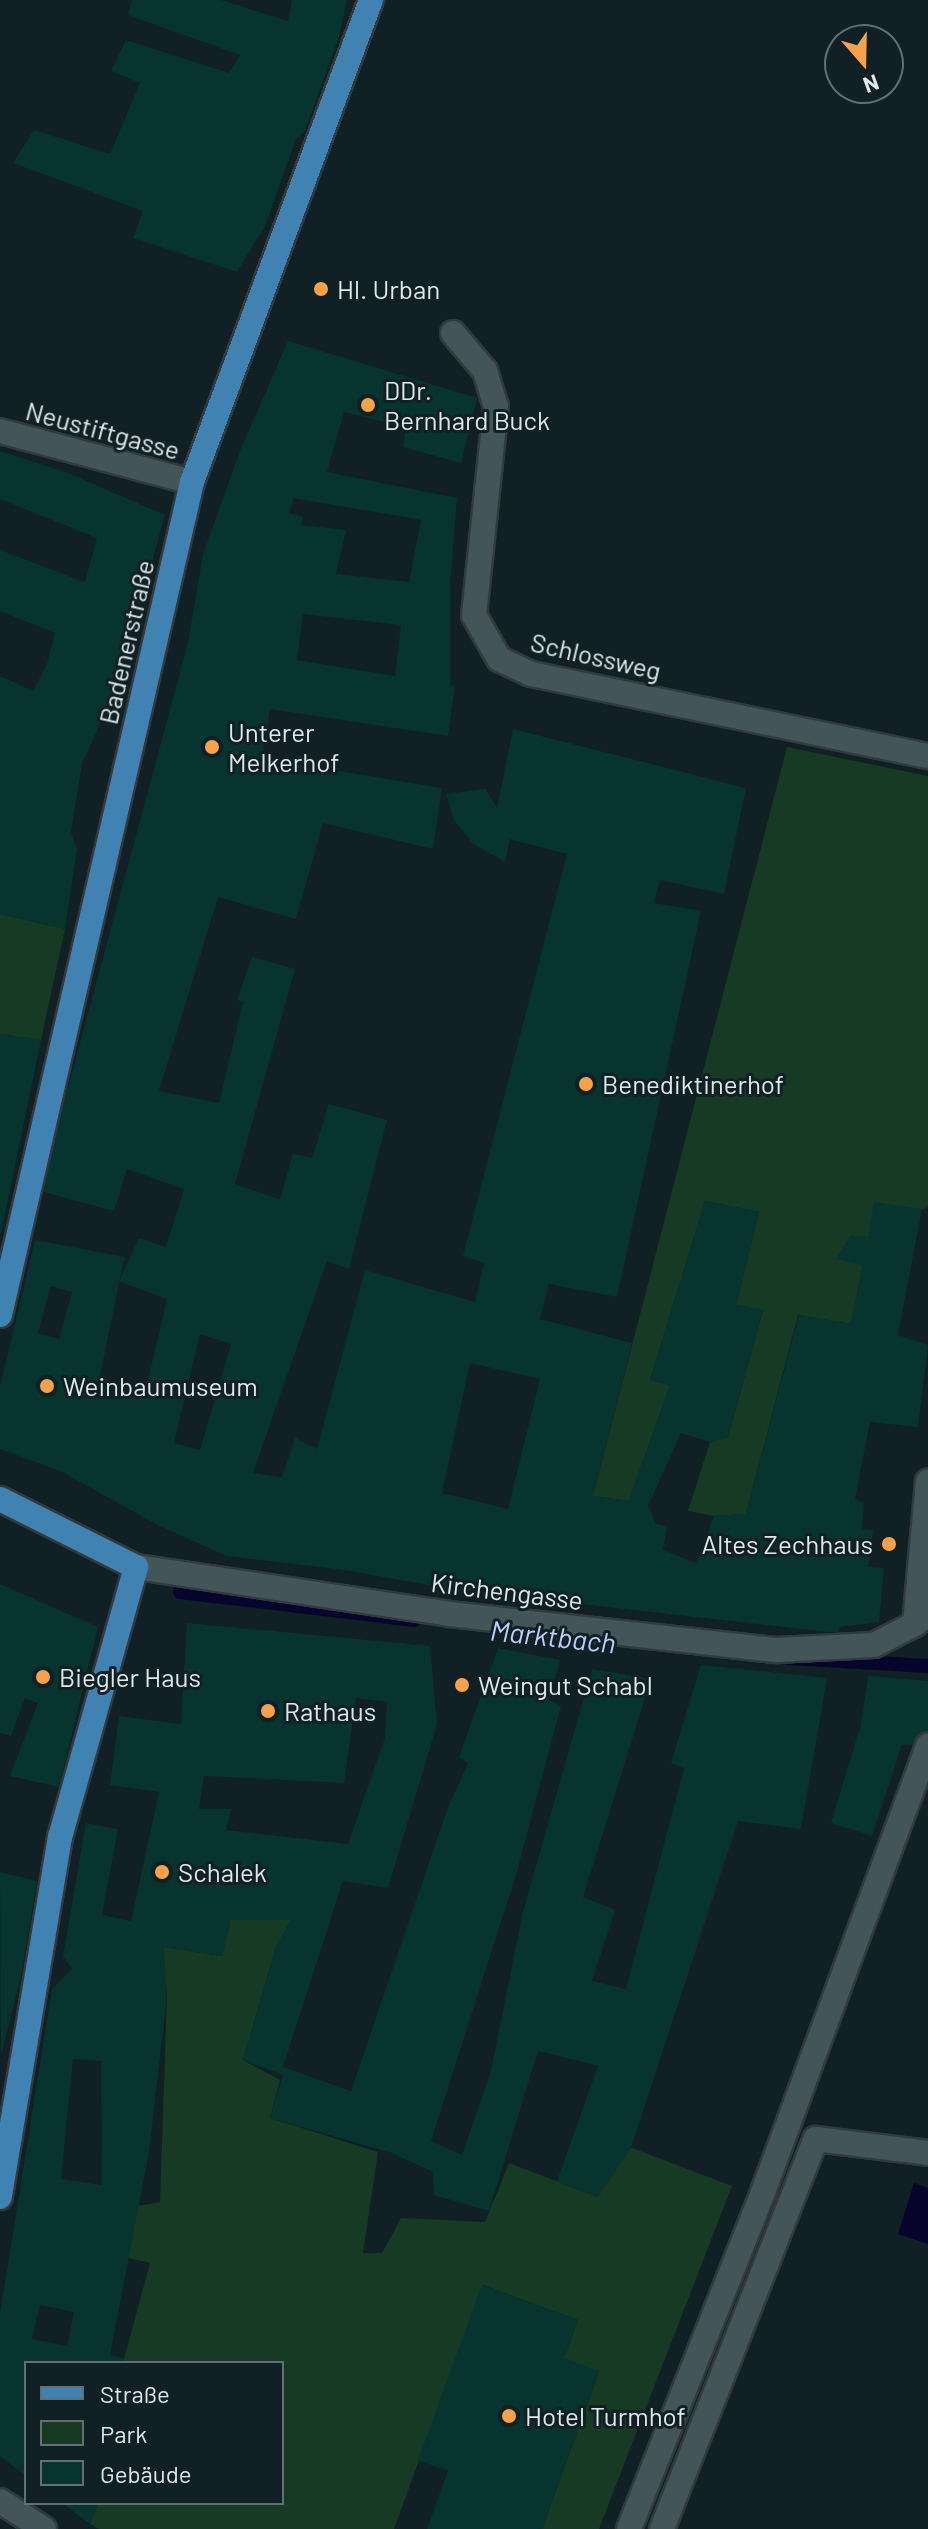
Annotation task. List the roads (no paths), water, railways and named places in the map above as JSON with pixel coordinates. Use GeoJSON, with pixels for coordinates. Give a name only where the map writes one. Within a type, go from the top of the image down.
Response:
{"type":"FeatureCollection","features":[{"type":"Feature","properties":{"kind":"main road","name":"Badenerstraße"},"geometry":{"type":"LineString","coordinates":[[0,1315],[192,482],[371,0]]}},
{"type":"Feature","properties":{"kind":"main road"},"geometry":{"type":"LineString","coordinates":[[0,1499],[136,1567],[60,1837],[0,2197]]}},
{"type":"Feature","properties":{"kind":"street","name":"Schlossweg"},"geometry":{"type":"LineString","coordinates":[[453,333],[485,371],[496,406],[474,615],[499,659],[531,674],[928,756]]}},
{"type":"Feature","properties":{"kind":"street","name":"Neustiftgasse"},"geometry":{"type":"LineString","coordinates":[[0,431],[192,482]]}},
{"type":"Feature","properties":{"kind":"street"},"geometry":{"type":"LineString","coordinates":[[921,1618],[928,1482]]}},
{"type":"Feature","properties":{"kind":"street","name":"Kirchengasse"},"geometry":{"type":"LineString","coordinates":[[136,1567],[449,1614],[777,1650],[874,1645],[921,1618]]}},
{"type":"Feature","properties":{"kind":"street"},"geometry":{"type":"LineString","coordinates":[[629,2529],[763,2192],[928,1746]]}},
{"type":"Feature","properties":{"kind":"street"},"geometry":{"type":"LineString","coordinates":[[662,2529],[816,2139],[928,2153]]}},
{"type":"Feature","properties":{"kind":"street"},"geometry":{"type":"LineString","coordinates":[[0,2501],[44,2529]]}},
{"type":"Feature","properties":{"kind":"waterway","name":"Marktbach"},"geometry":{"type":"LineString","coordinates":[[180,1592],[414,1620]]}},
{"type":"Feature","properties":{"kind":"waterway","name":"Marktbach"},"geometry":{"type":"LineString","coordinates":[[789,1658],[928,1666]]}},
{"type":"Feature","properties":{"kind":"place","name":"Hl. Urban"},"geometry":{"type":"Point","coordinates":[321,289]}},
{"type":"Feature","properties":{"kind":"place","name":"DDr. Bernhard Buck"},"geometry":{"type":"Point","coordinates":[368,405]}},
{"type":"Feature","properties":{"kind":"place","name":"Unterer Melkerhof"},"geometry":{"type":"Point","coordinates":[212,747]}},
{"type":"Feature","properties":{"kind":"place","name":"Benediktinerhof"},"geometry":{"type":"Point","coordinates":[586,1084]}},
{"type":"Feature","properties":{"kind":"place","name":"Weinbaumuseum"},"geometry":{"type":"Point","coordinates":[47,1386]}},
{"type":"Feature","properties":{"kind":"place","name":"Altes Zechhaus"},"geometry":{"type":"Point","coordinates":[889,1544]}},
{"type":"Feature","properties":{"kind":"place","name":"Biegler Haus"},"geometry":{"type":"Point","coordinates":[43,1677]}},
{"type":"Feature","properties":{"kind":"place","name":"Weingut Schabl"},"geometry":{"type":"Point","coordinates":[462,1685]}},
{"type":"Feature","properties":{"kind":"place","name":"Rathaus"},"geometry":{"type":"Point","coordinates":[268,1711]}},
{"type":"Feature","properties":{"kind":"place","name":"Schalek"},"geometry":{"type":"Point","coordinates":[162,1872]}},
{"type":"Feature","properties":{"kind":"place","name":"Hotel Turmhof"},"geometry":{"type":"Point","coordinates":[509,2416]}}]}
